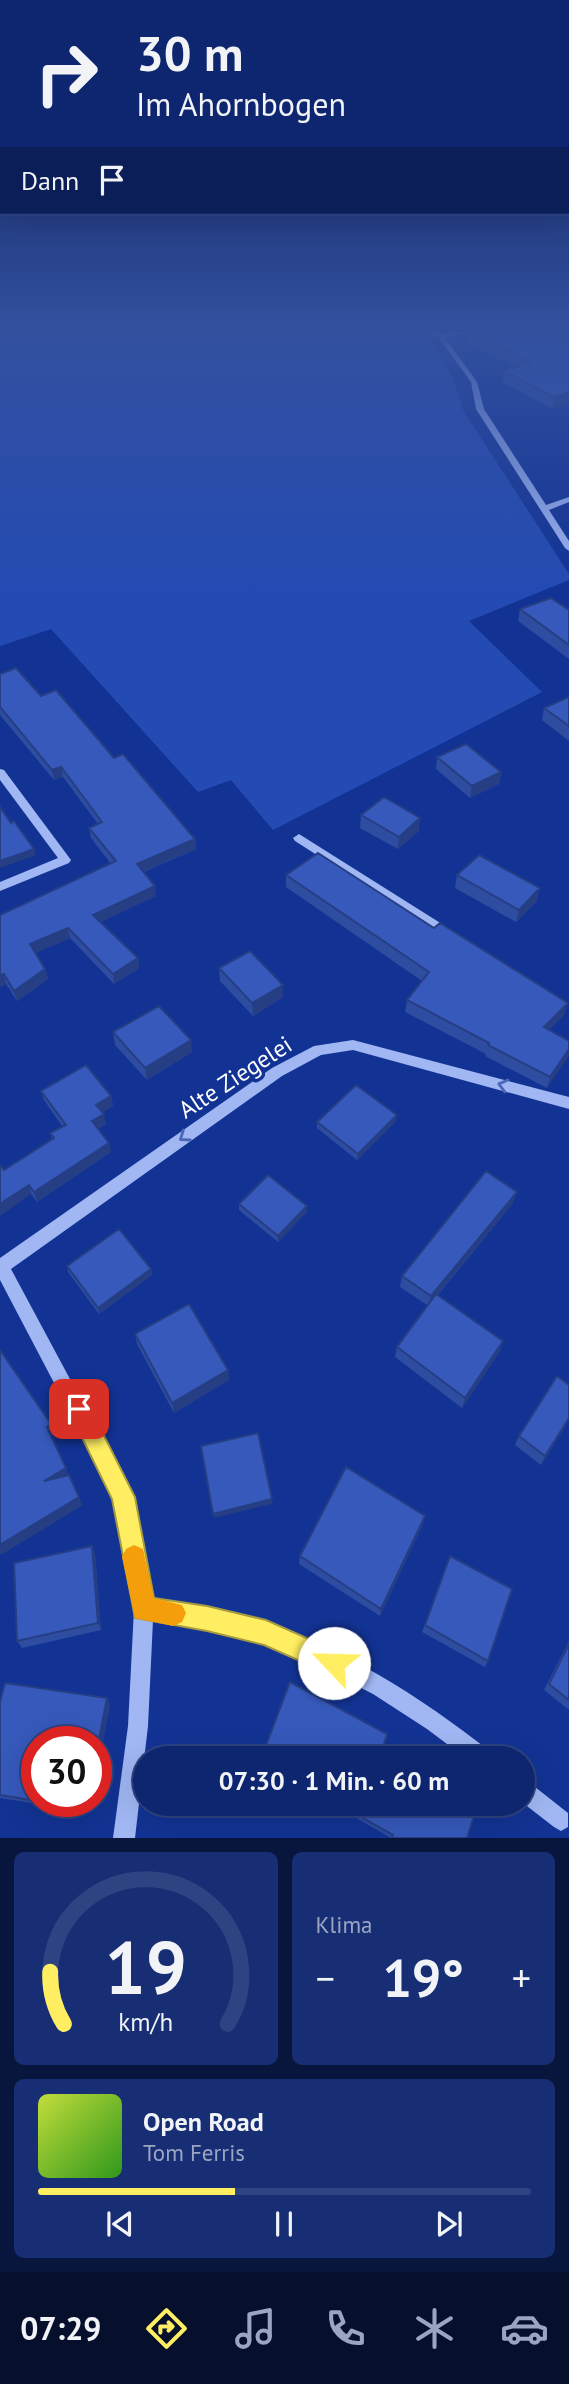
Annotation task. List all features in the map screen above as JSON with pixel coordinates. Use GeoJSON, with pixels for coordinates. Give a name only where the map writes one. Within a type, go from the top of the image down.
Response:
{"type":"FeatureCollection","features":[{"type":"Feature","properties":{"kind":"street"},"geometry":{"type":"LineString","coordinates":[[485,417],[569,548]]}},
{"type":"Feature","properties":{"kind":"street"},"geometry":{"type":"LineString","coordinates":[[544,509],[569,499]]}},
{"type":"Feature","properties":{"kind":"street"},"geometry":{"type":"LineString","coordinates":[[0,772],[65,860],[0,887]]}},
{"type":"Feature","properties":{"kind":"street"},"geometry":{"type":"LineString","coordinates":[[299,838],[463,943]]}},
{"type":"Feature","properties":{"kind":"street","name":"Alte Ziegelei"},"geometry":{"type":"LineString","coordinates":[[0,1266],[277,1072],[320,1050],[353,1045],[569,1102]]}},
{"type":"Feature","properties":{"kind":"street"},"geometry":{"type":"LineString","coordinates":[[0,1266],[124,1497],[144,1609],[138,1726],[124,1838]]}},
{"type":"Feature","properties":{"kind":"street"},"geometry":{"type":"LineString","coordinates":[[144,1609],[207,1618],[266,1633],[357,1673],[468,1746]]}},
{"type":"Feature","properties":{"kind":"street"},"geometry":{"type":"LineString","coordinates":[[535,1799],[561,1820]]}},
{"type":"Feature","properties":{"kind":"shaded area"},"geometry":{"type":"Polygon","coordinates":[[[0,417],[467,417],[569,574],[569,580],[469,621],[542,692],[273,830],[231,780],[198,792],[51,629],[0,646],[0,417]]]}},
{"type":"Feature","properties":{"kind":"building"},"geometry":{"type":"Polygon","coordinates":[[[551,598],[569,610],[569,645],[520,609],[551,598]]]}},
{"type":"Feature","properties":{"kind":"building"},"geometry":{"type":"Polygon","coordinates":[[[16,668],[41,696],[56,690],[114,758],[123,754],[195,839],[137,864],[155,886],[93,915],[138,958],[113,974],[68,928],[30,944],[45,969],[14,991],[4,974],[0,975],[0,915],[116,861],[89,828],[102,822],[61,767],[52,770],[0,707],[0,674],[16,668]]]}},
{"type":"Feature","properties":{"kind":"building"},"geometry":{"type":"Polygon","coordinates":[[[569,697],[569,726],[544,708],[569,697]]]}},
{"type":"Feature","properties":{"kind":"building"},"geometry":{"type":"Polygon","coordinates":[[[466,744],[501,772],[472,786],[437,757],[466,744]]]}},
{"type":"Feature","properties":{"kind":"building"},"geometry":{"type":"Polygon","coordinates":[[[384,797],[420,818],[399,837],[361,815],[384,797]]]}},
{"type":"Feature","properties":{"kind":"building"},"geometry":{"type":"Polygon","coordinates":[[[0,807],[11,823],[14,821],[34,849],[0,861],[0,807]]]}},
{"type":"Feature","properties":{"kind":"building"},"geometry":{"type":"Polygon","coordinates":[[[318,853],[434,928],[440,923],[568,1003],[544,1027],[569,1041],[569,1049],[550,1077],[407,1000],[429,972],[286,875],[318,853]]]}},
{"type":"Feature","properties":{"kind":"building"},"geometry":{"type":"Polygon","coordinates":[[[479,855],[540,888],[519,910],[457,875],[479,855]]]}},
{"type":"Feature","properties":{"kind":"building"},"geometry":{"type":"Polygon","coordinates":[[[250,951],[283,985],[252,1003],[219,968],[250,951]]]}},
{"type":"Feature","properties":{"kind":"building"},"geometry":{"type":"Polygon","coordinates":[[[159,1006],[191,1040],[145,1068],[113,1032],[159,1006]]]}},
{"type":"Feature","properties":{"kind":"building"},"geometry":{"type":"Polygon","coordinates":[[[86,1065],[111,1096],[96,1105],[104,1114],[92,1121],[109,1143],[34,1192],[29,1185],[0,1204],[0,1165],[4,1170],[54,1138],[50,1133],[66,1125],[41,1091],[86,1065]]]}},
{"type":"Feature","properties":{"kind":"building"},"geometry":{"type":"Polygon","coordinates":[[[356,1085],[397,1115],[358,1154],[317,1122],[356,1085]]]}},
{"type":"Feature","properties":{"kind":"building"},"geometry":{"type":"Polygon","coordinates":[[[486,1171],[517,1192],[431,1296],[402,1276],[486,1171]]]}},
{"type":"Feature","properties":{"kind":"building"},"geometry":{"type":"Polygon","coordinates":[[[268,1175],[307,1206],[278,1236],[239,1204],[268,1175]]]}},
{"type":"Feature","properties":{"kind":"building"},"geometry":{"type":"Polygon","coordinates":[[[119,1229],[151,1269],[98,1308],[67,1266],[119,1229]]]}},
{"type":"Feature","properties":{"kind":"building"},"geometry":{"type":"Polygon","coordinates":[[[436,1294],[503,1341],[465,1398],[397,1347],[436,1294]]]}},
{"type":"Feature","properties":{"kind":"building"},"geometry":{"type":"Polygon","coordinates":[[[189,1304],[228,1370],[172,1403],[135,1334],[189,1304]]]}},
{"type":"Feature","properties":{"kind":"building"},"geometry":{"type":"Polygon","coordinates":[[[0,1350],[51,1424],[47,1427],[66,1468],[44,1481],[69,1475],[79,1497],[0,1545],[0,1350]]]}},
{"type":"Feature","properties":{"kind":"building"},"geometry":{"type":"Polygon","coordinates":[[[557,1376],[569,1385],[569,1418],[545,1456],[519,1436],[557,1376]]]}},
{"type":"Feature","properties":{"kind":"building"},"geometry":{"type":"Polygon","coordinates":[[[258,1433],[272,1499],[213,1514],[201,1446],[258,1433]]]}},
{"type":"Feature","properties":{"kind":"building"},"geometry":{"type":"Polygon","coordinates":[[[346,1467],[425,1516],[381,1609],[300,1556],[346,1467]]]}},
{"type":"Feature","properties":{"kind":"building"},"geometry":{"type":"Polygon","coordinates":[[[92,1546],[98,1623],[17,1641],[14,1563],[92,1546]]]}},
{"type":"Feature","properties":{"kind":"building"},"geometry":{"type":"Polygon","coordinates":[[[450,1556],[512,1589],[488,1661],[425,1625],[450,1556]]]}},
{"type":"Feature","properties":{"kind":"building"},"geometry":{"type":"Polygon","coordinates":[[[569,1644],[569,1700],[549,1684],[569,1644]]]}},
{"type":"Feature","properties":{"kind":"building"},"geometry":{"type":"Polygon","coordinates":[[[290,1682],[387,1734],[383,1746],[266,1746],[290,1682]]]}},
{"type":"Feature","properties":{"kind":"building"},"geometry":{"type":"Polygon","coordinates":[[[5,1683],[107,1698],[102,1726],[21,1726],[21,1798],[0,1795],[0,1702],[5,1683]]]}},
{"type":"Feature","properties":{"kind":"building"},"geometry":{"type":"Polygon","coordinates":[[[359,1816],[474,1816],[467,1838],[392,1838],[393,1835],[359,1816]]]}},
{"type":"Feature","properties":{"kind":"slow traffic"},"geometry":{"type":"LineString","coordinates":[[134,1557],[144,1609],[173,1613]]}},
{"type":"Feature","properties":{"kind":"route"},"geometry":{"type":"LineString","coordinates":[[79,1409],[124,1497],[144,1609],[207,1618],[266,1633],[334,1663]]}}]}
